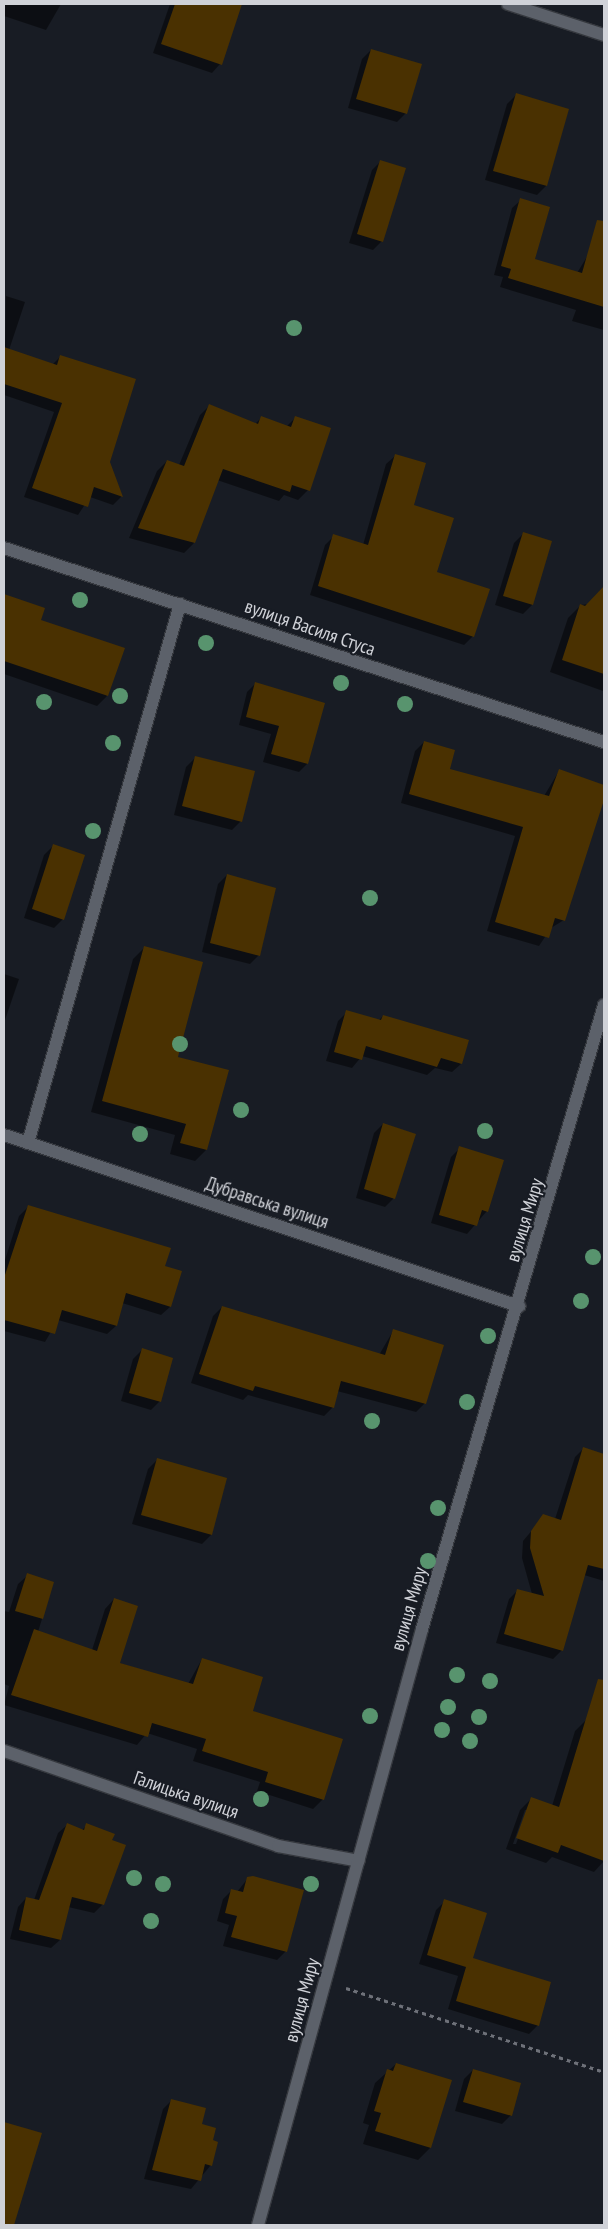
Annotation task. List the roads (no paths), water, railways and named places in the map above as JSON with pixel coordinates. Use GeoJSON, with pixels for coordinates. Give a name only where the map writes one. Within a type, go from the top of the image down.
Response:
{"type":"FeatureCollection","features":[{"type":"Feature","properties":{"kind":"street"},"geometry":{"type":"LineString","coordinates":[[508,4],[604,35]]}},
{"type":"Feature","properties":{"kind":"street","name":"вулиця Василя Стуса"},"geometry":{"type":"LineString","coordinates":[[4,548],[604,742]]}},
{"type":"Feature","properties":{"kind":"street"},"geometry":{"type":"LineString","coordinates":[[28,1144],[180,604]]}},
{"type":"Feature","properties":{"kind":"street","name":"вулиця Миру"},"geometry":{"type":"LineString","coordinates":[[258,2225],[326,1984],[422,1630],[518,1306],[604,1005]]}},
{"type":"Feature","properties":{"kind":"street","name":"Дубравська вулиця"},"geometry":{"type":"LineString","coordinates":[[4,1136],[518,1306]]}},
{"type":"Feature","properties":{"kind":"street","name":"Галицька вулиця"},"geometry":{"type":"LineString","coordinates":[[4,1751],[278,1846],[359,1861]]}}]}
